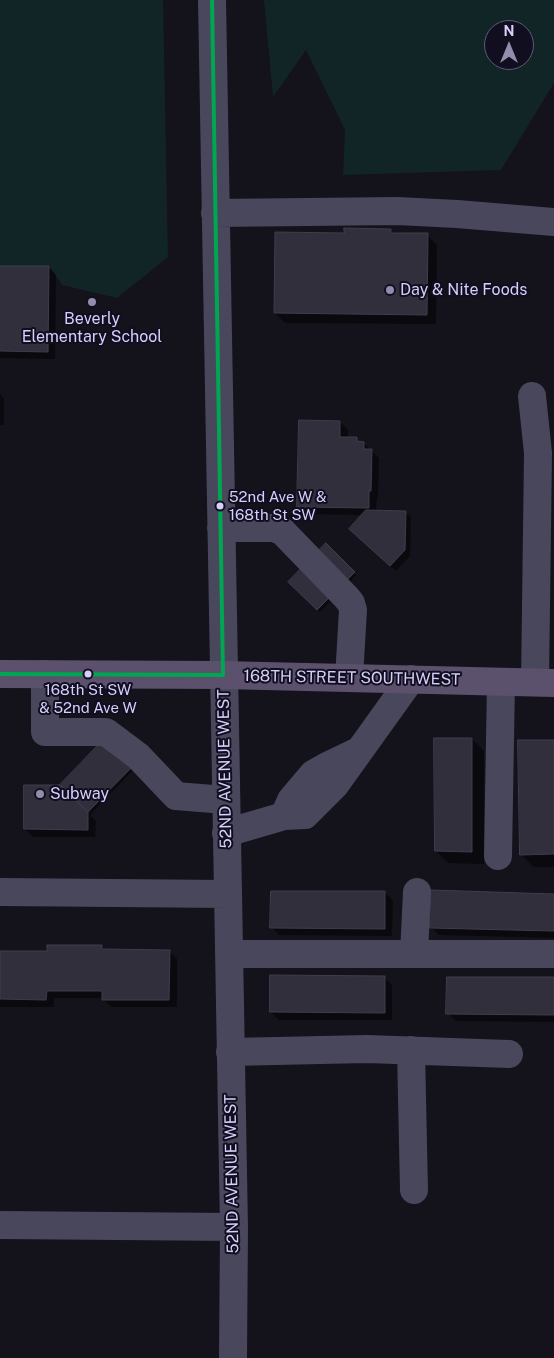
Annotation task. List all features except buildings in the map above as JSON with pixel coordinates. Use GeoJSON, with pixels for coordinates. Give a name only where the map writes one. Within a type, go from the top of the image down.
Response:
{"type":"FeatureCollection","features":[{"type":"Feature","properties":{"kind":"main road","name":"168TH STREET SOUTHWEST"},"geometry":{"type":"LineString","coordinates":[[0,674],[223,675],[545,683]]}},
{"type":"Feature","properties":{"kind":"street","name":"52ND AVENUE WEST"},"geometry":{"type":"LineString","coordinates":[[212,0],[234,1227],[233,1358]]}},
{"type":"Feature","properties":{"kind":"street"},"geometry":{"type":"LineString","coordinates":[[215,213],[397,211],[554,222]]}},
{"type":"Feature","properties":{"kind":"street"},"geometry":{"type":"LineString","coordinates":[[532,396],[538,453],[545,683]]}},
{"type":"Feature","properties":{"kind":"street"},"geometry":{"type":"LineString","coordinates":[[221,528],[274,528],[282,531],[346,597],[353,610],[350,678]]}},
{"type":"Feature","properties":{"kind":"street"},"geometry":{"type":"LineString","coordinates":[[45,674],[45,732],[106,732],[138,756],[176,796],[226,800]]}},
{"type":"Feature","properties":{"kind":"street"},"geometry":{"type":"LineString","coordinates":[[226,833],[284,816],[305,815],[335,785],[412,679]]}},
{"type":"Feature","properties":{"kind":"street"},"geometry":{"type":"LineString","coordinates":[[498,856],[501,682]]}},
{"type":"Feature","properties":{"kind":"street"},"geometry":{"type":"LineString","coordinates":[[0,892],[228,894]]}},
{"type":"Feature","properties":{"kind":"street"},"geometry":{"type":"LineString","coordinates":[[414,954],[417,892]]}},
{"type":"Feature","properties":{"kind":"street"},"geometry":{"type":"LineString","coordinates":[[229,954],[554,954]]}},
{"type":"Feature","properties":{"kind":"street"},"geometry":{"type":"LineString","coordinates":[[230,1052],[367,1049],[509,1054]]}},
{"type":"Feature","properties":{"kind":"street"},"geometry":{"type":"LineString","coordinates":[[411,1050],[414,1190]]}},
{"type":"Feature","properties":{"kind":"street"},"geometry":{"type":"LineString","coordinates":[[0,1225],[234,1227]]}},
{"type":"Feature","properties":{"kind":"green space"},"geometry":{"type":"Polygon","coordinates":[[[0,0],[163,0],[168,257],[117,298],[62,285],[49,266],[0,266],[0,0]]]}},
{"type":"Feature","properties":{"kind":"green space"},"geometry":{"type":"Polygon","coordinates":[[[264,0],[554,0],[554,83],[501,170],[343,175],[345,130],[306,50],[273,97],[264,0]]]}},
{"type":"Feature","properties":{"kind":"transit line"},"geometry":{"type":"LineString","coordinates":[[212,0],[223,675]]}},
{"type":"Feature","properties":{"kind":"transit line"},"geometry":{"type":"LineString","coordinates":[[0,674],[223,675]]}},
{"type":"Feature","properties":{"kind":"place","name":"Day & Nite Foods"},"geometry":{"type":"Point","coordinates":[390,290]}},
{"type":"Feature","properties":{"kind":"place","name":"Beverly Elementary School"},"geometry":{"type":"Point","coordinates":[92,302]}},
{"type":"Feature","properties":{"kind":"place","name":"52nd Ave W & 168th St SW"},"geometry":{"type":"Point","coordinates":[220,506]}},
{"type":"Feature","properties":{"kind":"place","name":"168th St SW & 52nd Ave W"},"geometry":{"type":"Point","coordinates":[88,674]}},
{"type":"Feature","properties":{"kind":"place","name":"Subway"},"geometry":{"type":"Point","coordinates":[40,794]}}]}
